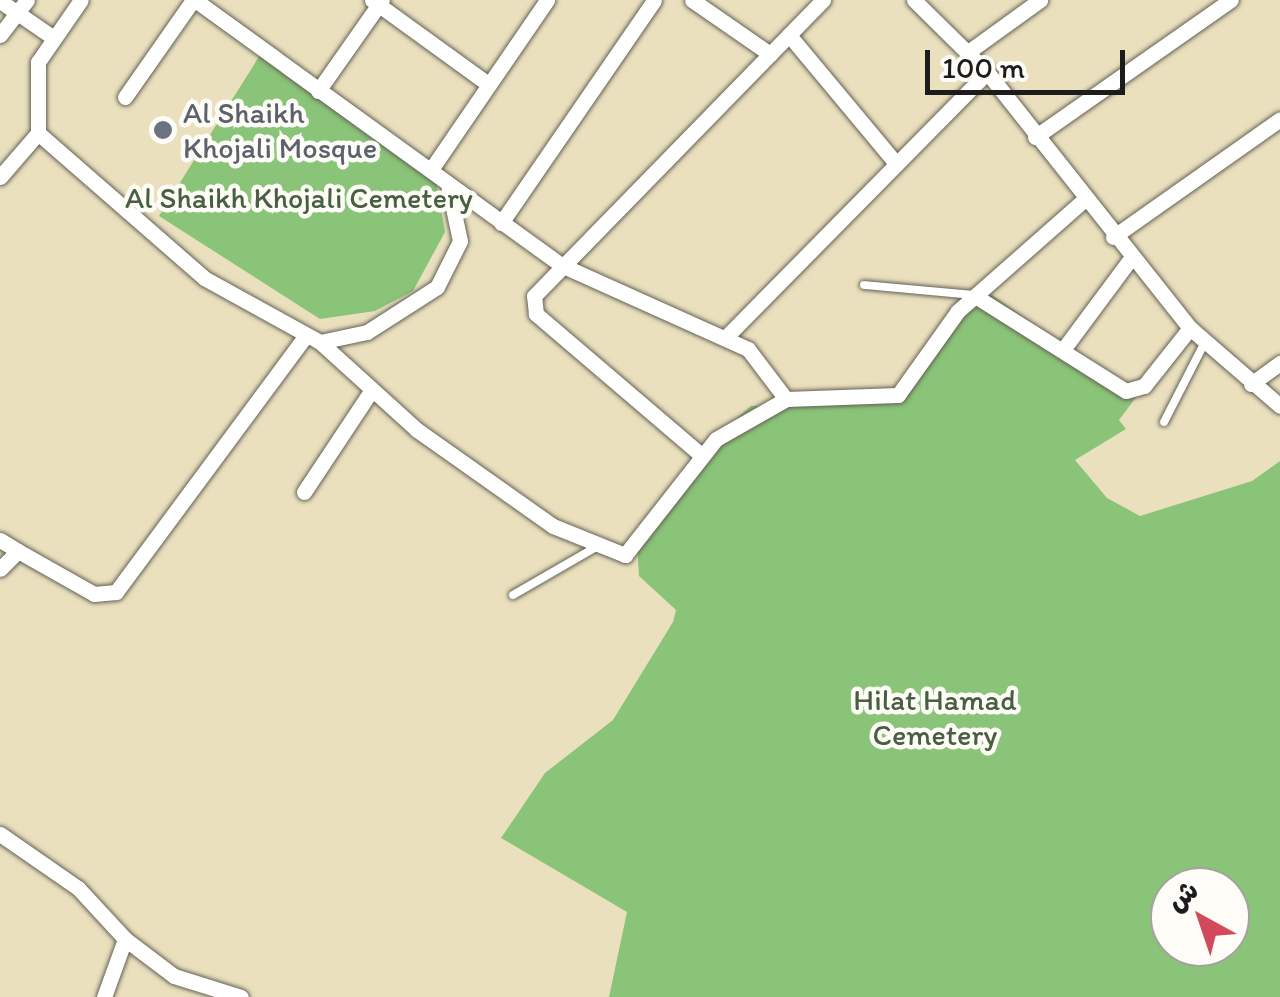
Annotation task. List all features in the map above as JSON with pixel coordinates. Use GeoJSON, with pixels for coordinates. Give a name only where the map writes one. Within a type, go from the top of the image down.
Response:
{"type":"FeatureCollection","features":[{"type":"Feature","properties":{"kind":"street"},"geometry":{"type":"LineString","coordinates":[[82,0],[51,36],[32,83],[38,134],[191,268],[312,340],[371,391],[553,526],[624,555],[635,548],[700,454],[786,399],[898,395],[975,296],[1084,200]]}},
{"type":"Feature","properties":{"kind":"street"},"geometry":{"type":"LineString","coordinates":[[125,97],[194,0],[218,6],[318,91],[432,168],[560,265],[727,336],[764,364],[786,399]]}},
{"type":"Feature","properties":{"kind":"street"},"geometry":{"type":"LineString","coordinates":[[432,168],[547,0]]}},
{"type":"Feature","properties":{"kind":"street"},"geometry":{"type":"LineString","coordinates":[[502,222],[654,0]]}},
{"type":"Feature","properties":{"kind":"street"},"geometry":{"type":"LineString","coordinates":[[692,0],[770,54]]}},
{"type":"Feature","properties":{"kind":"street"},"geometry":{"type":"LineString","coordinates":[[700,454],[536,314],[534,296],[560,265],[823,0]]}},
{"type":"Feature","properties":{"kind":"street"},"geometry":{"type":"LineString","coordinates":[[914,0],[987,72],[1112,237],[1190,328],[1280,406]]}},
{"type":"Feature","properties":{"kind":"street"},"geometry":{"type":"LineString","coordinates":[[968,52],[1040,0]]}},
{"type":"Feature","properties":{"kind":"street"},"geometry":{"type":"LineString","coordinates":[[1035,136],[1231,0]]}},
{"type":"Feature","properties":{"kind":"street"},"geometry":{"type":"LineString","coordinates":[[0,1],[22,6],[51,36]]}},
{"type":"Feature","properties":{"kind":"street"},"geometry":{"type":"LineString","coordinates":[[318,91],[377,2],[488,84]]}},
{"type":"Feature","properties":{"kind":"street"},"geometry":{"type":"LineString","coordinates":[[0,35],[22,6]]}},
{"type":"Feature","properties":{"kind":"street"},"geometry":{"type":"LineString","coordinates":[[788,36],[894,162]]}},
{"type":"Feature","properties":{"kind":"street"},"geometry":{"type":"LineString","coordinates":[[727,336],[894,162],[987,72]]}},
{"type":"Feature","properties":{"kind":"street"},"geometry":{"type":"LineString","coordinates":[[1112,237],[1280,119]]}},
{"type":"Feature","properties":{"kind":"street"},"geometry":{"type":"LineString","coordinates":[[0,177],[38,134]]}},
{"type":"Feature","properties":{"kind":"street"},"geometry":{"type":"LineString","coordinates":[[0,540],[94,594],[116,592],[312,340],[366,332],[436,286],[460,242],[448,183]]}},
{"type":"Feature","properties":{"kind":"street"},"geometry":{"type":"LineString","coordinates":[[1065,347],[1131,258]]}},
{"type":"Feature","properties":{"kind":"street"},"geometry":{"type":"LineString","coordinates":[[975,296],[1135,391],[1190,328]]}},
{"type":"Feature","properties":{"kind":"street"},"geometry":{"type":"LineString","coordinates":[[1251,384],[1280,363]]}},
{"type":"Feature","properties":{"kind":"street"},"geometry":{"type":"LineString","coordinates":[[304,492],[371,391]]}},
{"type":"Feature","properties":{"kind":"street"},"geometry":{"type":"LineString","coordinates":[[0,570],[18,551]]}},
{"type":"Feature","properties":{"kind":"street"},"geometry":{"type":"LineString","coordinates":[[0,834],[78,888],[125,939],[174,976],[241,997]]}},
{"type":"Feature","properties":{"kind":"street"},"geometry":{"type":"LineString","coordinates":[[104,997],[125,939]]}},
{"type":"Feature","properties":{"kind":"lane"},"geometry":{"type":"LineString","coordinates":[[864,285],[936,285],[975,296]]}},
{"type":"Feature","properties":{"kind":"lane"},"geometry":{"type":"LineString","coordinates":[[1164,422],[1205,342]]}},
{"type":"Feature","properties":{"kind":"lane"},"geometry":{"type":"LineString","coordinates":[[513,595],[598,546]]}},
{"type":"Feature","properties":{"kind":"green space","name":"Al Shaikh Khojali Cemetery"},"geometry":{"type":"Polygon","coordinates":[[[260,55],[435,175],[445,232],[413,291],[375,311],[320,319],[159,216],[260,55]]]}},
{"type":"Feature","properties":{"kind":"green space","name":"Hilat Hamad Cemetery"},"geometry":{"type":"Polygon","coordinates":[[[992,295],[1137,396],[1119,420],[1126,429],[1075,460],[1107,498],[1140,516],[1252,481],[1280,461],[1280,997],[609,997],[627,912],[501,838],[545,773],[613,720],[673,622],[676,610],[639,576],[637,544],[704,447],[751,406],[901,401],[970,302],[992,295]]]}},
{"type":"Feature","properties":{"kind":"place","name":"Al Shaikh Khojali Mosque"},"geometry":{"type":"Point","coordinates":[163,130]}}]}
